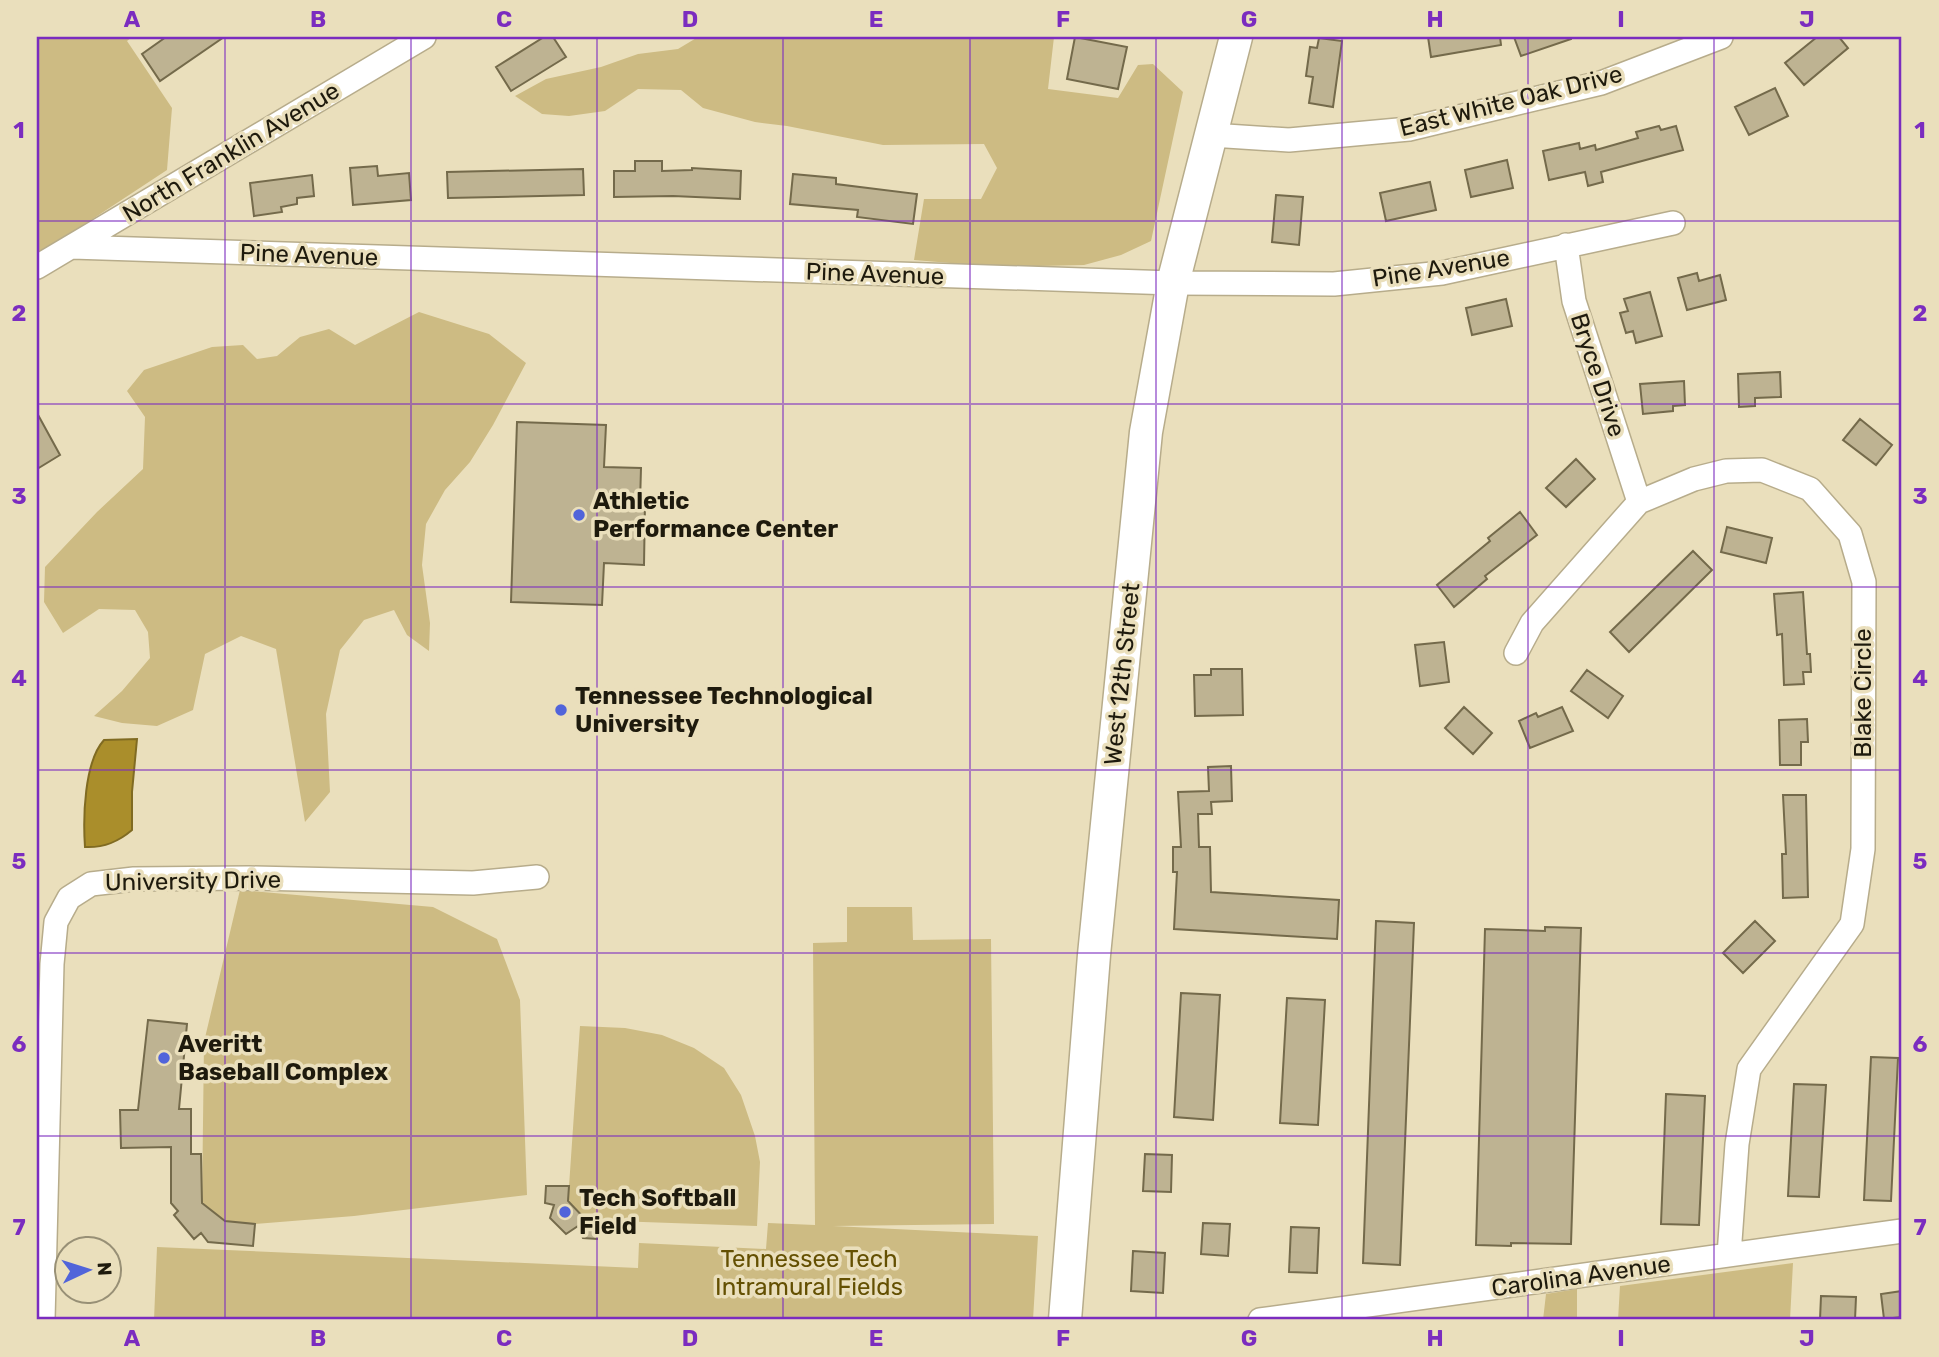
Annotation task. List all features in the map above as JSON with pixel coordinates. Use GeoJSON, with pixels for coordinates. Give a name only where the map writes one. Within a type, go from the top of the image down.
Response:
{"type":"FeatureCollection","features":[{"type":"Feature","properties":{"kind":"main road","name":"West 12th Street"},"geometry":{"type":"LineString","coordinates":[[1065,1320],[1094,955],[1146,432],[1173,284],[1236,37]]}},
{"type":"Feature","properties":{"kind":"street","name":"North Franklin Avenue"},"geometry":{"type":"LineString","coordinates":[[37,267],[424,37]]}},
{"type":"Feature","properties":{"kind":"street","name":"East White Oak Drive"},"geometry":{"type":"LineString","coordinates":[[1211,135],[1289,140],[1409,129],[1601,83],[1721,37]]}},
{"type":"Feature","properties":{"kind":"street","name":"Pine Avenue"},"geometry":{"type":"LineString","coordinates":[[72,247],[1173,284],[1334,284],[1442,273],[1673,223]]}},
{"type":"Feature","properties":{"kind":"street","name":"Bryce Drive"},"geometry":{"type":"LineString","coordinates":[[1566,245],[1574,302],[1639,502]]}},
{"type":"Feature","properties":{"kind":"street","name":"Blake Circle"},"geometry":{"type":"LineString","coordinates":[[1516,653],[1532,623],[1639,502],[1694,479],[1726,471],[1762,470],[1810,489],[1850,534],[1864,582],[1863,849],[1852,924],[1749,1069],[1737,1144],[1729,1255]]}},
{"type":"Feature","properties":{"kind":"street","name":"University Drive"},"geometry":{"type":"LineString","coordinates":[[43,1320],[52,964],[56,922],[69,898],[91,884],[134,879],[250,878],[473,883],[537,877]]}},
{"type":"Feature","properties":{"kind":"street","name":"Carolina Avenue"},"geometry":{"type":"LineString","coordinates":[[1260,1320],[1902,1230]]}},
{"type":"Feature","properties":{"kind":"green space"},"geometry":{"type":"Polygon","coordinates":[[[37,37],[132,37],[127,41],[172,108],[167,170],[44,251],[37,251],[37,37]]]}},
{"type":"Feature","properties":{"kind":"green space"},"geometry":{"type":"Polygon","coordinates":[[[698,37],[1054,37],[1048,89],[1118,98],[1138,65],[1153,64],[1183,92],[1151,241],[1121,255],[1084,265],[999,267],[914,260],[924,199],[981,199],[997,168],[984,144],[883,145],[755,122],[703,108],[681,90],[638,89],[605,111],[569,116],[542,114],[515,96],[546,79],[601,67],[638,54],[678,49],[698,37]]]}},
{"type":"Feature","properties":{"kind":"green space"},"geometry":{"type":"Polygon","coordinates":[[[419,312],[489,334],[526,363],[493,425],[470,462],[445,490],[426,524],[422,565],[430,623],[429,651],[407,635],[394,610],[364,620],[340,650],[326,714],[330,792],[305,822],[276,649],[241,636],[205,654],[193,710],[157,726],[122,723],[94,716],[122,691],[150,658],[148,632],[135,610],[99,609],[63,633],[44,602],[45,567],[97,512],[143,469],[145,417],[127,391],[144,370],[212,347],[243,345],[257,359],[277,356],[300,337],[329,329],[355,345],[419,312]]]}},
{"type":"Feature","properties":{"kind":"green space","name":"Averitt Baseball Complex"},"geometry":{"type":"Polygon","coordinates":[[[240,890],[433,907],[497,939],[520,1000],[527,1195],[354,1216],[255,1224],[225,1221],[202,1203],[204,1042],[240,890]]]}},
{"type":"Feature","properties":{"kind":"green space","name":"Tennessee Tech Intramural Fields"},"geometry":{"type":"Polygon","coordinates":[[[847,907],[912,907],[913,940],[991,939],[994,1224],[833,1226],[1038,1236],[1033,1320],[154,1320],[157,1247],[638,1268],[639,1243],[766,1249],[768,1223],[815,1225],[813,943],[847,942],[847,907]]]}},
{"type":"Feature","properties":{"kind":"green space","name":"Tech Softball Field"},"geometry":{"type":"Polygon","coordinates":[[[580,1026],[625,1028],[662,1035],[694,1048],[724,1068],[741,1095],[755,1136],[760,1162],[757,1226],[586,1220],[568,1201],[580,1026]]]}},
{"type":"Feature","properties":{"kind":"green space"},"geometry":{"type":"Polygon","coordinates":[[[1793,1263],[1790,1320],[1618,1320],[1620,1286],[1793,1263]]]}},
{"type":"Feature","properties":{"kind":"green space"},"geometry":{"type":"Polygon","coordinates":[[[1577,1289],[1577,1320],[1543,1320],[1546,1294],[1577,1289]]]}},
{"type":"Feature","properties":{"kind":"shaded area"},"geometry":{"type":"Polygon","coordinates":[[[137,739],[132,830],[110,843],[85,847],[86,791],[97,750],[104,740],[137,739]]]}},
{"type":"Feature","properties":{"kind":"building"},"geometry":{"type":"Polygon","coordinates":[[[166,37],[224,37],[160,81],[142,54],[166,37]]]}},
{"type":"Feature","properties":{"kind":"building"},"geometry":{"type":"Polygon","coordinates":[[[544,37],[553,37],[566,57],[511,91],[496,67],[544,37]]]}},
{"type":"Feature","properties":{"kind":"building"},"geometry":{"type":"Polygon","coordinates":[[[1075,37],[1127,47],[1118,89],[1067,79],[1075,37]]]}},
{"type":"Feature","properties":{"kind":"building"},"geometry":{"type":"Polygon","coordinates":[[[1428,37],[1500,37],[1501,45],[1431,57],[1428,37]]]}},
{"type":"Feature","properties":{"kind":"building"},"geometry":{"type":"Polygon","coordinates":[[[1514,37],[1571,37],[1571,39],[1521,56],[1514,37]]]}},
{"type":"Feature","properties":{"kind":"building"},"geometry":{"type":"Polygon","coordinates":[[[1817,37],[1839,37],[1848,48],[1804,85],[1785,63],[1817,37]]]}},
{"type":"Feature","properties":{"kind":"building"},"geometry":{"type":"Polygon","coordinates":[[[1319,38],[1342,41],[1333,107],[1309,103],[1313,77],[1306,76],[1310,47],[1317,48],[1319,38]]]}},
{"type":"Feature","properties":{"kind":"building"},"geometry":{"type":"Polygon","coordinates":[[[1775,88],[1788,116],[1749,135],[1735,107],[1775,88]]]}},
{"type":"Feature","properties":{"kind":"building"},"geometry":{"type":"Polygon","coordinates":[[[1659,126],[1661,130],[1676,126],[1683,150],[1601,172],[1603,182],[1588,186],[1585,172],[1549,180],[1543,151],[1579,143],[1580,149],[1595,145],[1596,150],[1638,138],[1636,132],[1659,126]]]}},
{"type":"Feature","properties":{"kind":"building"},"geometry":{"type":"Polygon","coordinates":[[[1507,160],[1513,188],[1471,197],[1465,170],[1507,160]]]}},
{"type":"Feature","properties":{"kind":"building"},"geometry":{"type":"Polygon","coordinates":[[[635,161],[662,161],[662,171],[692,168],[741,171],[740,199],[614,197],[614,171],[635,171],[635,161]]]}},
{"type":"Feature","properties":{"kind":"building"},"geometry":{"type":"Polygon","coordinates":[[[377,166],[378,176],[409,173],[411,200],[353,205],[350,168],[377,166]]]}},
{"type":"Feature","properties":{"kind":"building"},"geometry":{"type":"Polygon","coordinates":[[[583,169],[584,195],[448,198],[447,172],[583,169]]]}},
{"type":"Feature","properties":{"kind":"building"},"geometry":{"type":"Polygon","coordinates":[[[793,174],[836,178],[836,184],[917,194],[913,224],[857,217],[858,210],[790,204],[793,174]]]}},
{"type":"Feature","properties":{"kind":"building"},"geometry":{"type":"Polygon","coordinates":[[[312,175],[314,196],[297,198],[297,204],[281,207],[282,212],[254,216],[250,183],[312,175]]]}},
{"type":"Feature","properties":{"kind":"building"},"geometry":{"type":"Polygon","coordinates":[[[1430,182],[1436,210],[1386,221],[1380,193],[1430,182]]]}},
{"type":"Feature","properties":{"kind":"building"},"geometry":{"type":"Polygon","coordinates":[[[1276,195],[1303,197],[1299,245],[1272,242],[1276,195]]]}},
{"type":"Feature","properties":{"kind":"building"},"geometry":{"type":"Polygon","coordinates":[[[1697,273],[1699,281],[1720,275],[1726,300],[1687,310],[1678,278],[1697,273]]]}},
{"type":"Feature","properties":{"kind":"building"},"geometry":{"type":"Polygon","coordinates":[[[1650,292],[1662,336],[1636,343],[1633,331],[1626,333],[1620,313],[1628,311],[1624,299],[1650,292]]]}},
{"type":"Feature","properties":{"kind":"building"},"geometry":{"type":"Polygon","coordinates":[[[1506,299],[1512,326],[1472,335],[1466,308],[1506,299]]]}},
{"type":"Feature","properties":{"kind":"building"},"geometry":{"type":"Polygon","coordinates":[[[1780,372],[1781,397],[1755,398],[1755,406],[1739,407],[1738,374],[1780,372]]]}},
{"type":"Feature","properties":{"kind":"building"},"geometry":{"type":"Polygon","coordinates":[[[1684,381],[1685,405],[1673,406],[1673,411],[1643,414],[1640,384],[1684,381]]]}},
{"type":"Feature","properties":{"kind":"building"},"geometry":{"type":"Polygon","coordinates":[[[37,413],[60,455],[37,469],[37,413]]]}},
{"type":"Feature","properties":{"kind":"building"},"geometry":{"type":"Polygon","coordinates":[[[1860,419],[1892,445],[1876,465],[1843,440],[1860,419]]]}},
{"type":"Feature","properties":{"kind":"building","name":"Athletic Performance Center"},"geometry":{"type":"Polygon","coordinates":[[[517,422],[606,425],[604,467],[641,468],[640,503],[645,503],[644,565],[604,563],[602,605],[511,602],[517,422]]]}},
{"type":"Feature","properties":{"kind":"building"},"geometry":{"type":"Polygon","coordinates":[[[1576,459],[1595,479],[1566,507],[1546,488],[1576,459]]]}},
{"type":"Feature","properties":{"kind":"building"},"geometry":{"type":"Polygon","coordinates":[[[1520,512],[1537,535],[1485,576],[1487,579],[1454,607],[1437,585],[1520,512]]]}},
{"type":"Feature","properties":{"kind":"building"},"geometry":{"type":"Polygon","coordinates":[[[1727,527],[1772,538],[1766,563],[1721,552],[1727,527]]]}},
{"type":"Feature","properties":{"kind":"building"},"geometry":{"type":"Polygon","coordinates":[[[1693,551],[1712,570],[1629,652],[1610,632],[1693,551]]]}},
{"type":"Feature","properties":{"kind":"building"},"geometry":{"type":"Polygon","coordinates":[[[1803,592],[1807,654],[1810,654],[1811,672],[1803,672],[1804,684],[1784,685],[1782,634],[1777,635],[1774,594],[1803,592]]]}},
{"type":"Feature","properties":{"kind":"building"},"geometry":{"type":"Polygon","coordinates":[[[1444,642],[1449,682],[1420,686],[1415,645],[1444,642]]]}},
{"type":"Feature","properties":{"kind":"building"},"geometry":{"type":"Polygon","coordinates":[[[1211,669],[1242,669],[1243,715],[1195,716],[1194,675],[1211,675],[1211,669]]]}},
{"type":"Feature","properties":{"kind":"building"},"geometry":{"type":"Polygon","coordinates":[[[1587,670],[1623,696],[1608,718],[1571,691],[1587,670]]]}},
{"type":"Feature","properties":{"kind":"building"},"geometry":{"type":"Polygon","coordinates":[[[1464,707],[1492,733],[1473,754],[1445,728],[1464,707]]]}},
{"type":"Feature","properties":{"kind":"building"},"geometry":{"type":"Polygon","coordinates":[[[1562,707],[1573,731],[1530,748],[1519,721],[1536,713],[1538,717],[1562,707]]]}},
{"type":"Feature","properties":{"kind":"building"},"geometry":{"type":"Polygon","coordinates":[[[1807,719],[1808,742],[1801,742],[1801,765],[1780,765],[1779,720],[1807,719]]]}},
{"type":"Feature","properties":{"kind":"building"},"geometry":{"type":"Polygon","coordinates":[[[1231,766],[1232,801],[1211,802],[1212,814],[1198,814],[1199,847],[1210,847],[1211,892],[1339,900],[1337,939],[1174,929],[1177,872],[1173,872],[1173,847],[1181,847],[1178,792],[1209,791],[1208,767],[1231,766]]]}},
{"type":"Feature","properties":{"kind":"building"},"geometry":{"type":"Polygon","coordinates":[[[1783,795],[1806,795],[1808,897],[1783,898],[1782,854],[1786,854],[1783,795]]]}},
{"type":"Feature","properties":{"kind":"building"},"geometry":{"type":"Polygon","coordinates":[[[1376,921],[1414,923],[1400,1265],[1363,1263],[1376,921]]]}},
{"type":"Feature","properties":{"kind":"building"},"geometry":{"type":"Polygon","coordinates":[[[1755,921],[1775,941],[1743,973],[1723,953],[1755,921]]]}},
{"type":"Feature","properties":{"kind":"building"},"geometry":{"type":"Polygon","coordinates":[[[1545,927],[1581,928],[1571,1244],[1476,1245],[1485,929],[1545,931],[1545,927]]]}},
{"type":"Feature","properties":{"kind":"building"},"geometry":{"type":"Polygon","coordinates":[[[1181,993],[1220,995],[1213,1120],[1174,1117],[1181,993]]]}},
{"type":"Feature","properties":{"kind":"building"},"geometry":{"type":"Polygon","coordinates":[[[1287,998],[1325,1000],[1318,1125],[1280,1123],[1287,998]]]}},
{"type":"Feature","properties":{"kind":"building"},"geometry":{"type":"Polygon","coordinates":[[[148,1020],[187,1024],[179,1109],[191,1109],[191,1154],[201,1154],[202,1203],[225,1221],[255,1224],[253,1246],[208,1242],[201,1233],[194,1239],[174,1215],[178,1211],[171,1203],[171,1147],[121,1148],[120,1110],[138,1110],[148,1020]]]}},
{"type":"Feature","properties":{"kind":"building"},"geometry":{"type":"Polygon","coordinates":[[[1871,1057],[1898,1058],[1891,1201],[1864,1200],[1871,1057]]]}},
{"type":"Feature","properties":{"kind":"building"},"geometry":{"type":"Polygon","coordinates":[[[1794,1084],[1826,1085],[1819,1197],[1788,1196],[1794,1084]]]}},
{"type":"Feature","properties":{"kind":"building"},"geometry":{"type":"Polygon","coordinates":[[[1666,1094],[1705,1096],[1699,1225],[1661,1224],[1666,1094]]]}},
{"type":"Feature","properties":{"kind":"building"},"geometry":{"type":"Polygon","coordinates":[[[1145,1154],[1172,1155],[1171,1192],[1143,1191],[1145,1154]]]}},
{"type":"Feature","properties":{"kind":"building","name":"Tech Softball Field"},"geometry":{"type":"Polygon","coordinates":[[[546,1186],[569,1186],[568,1201],[586,1220],[598,1220],[597,1239],[583,1238],[578,1226],[566,1234],[550,1218],[554,1205],[545,1203],[546,1186]]]}},
{"type":"Feature","properties":{"kind":"building"},"geometry":{"type":"Polygon","coordinates":[[[1203,1223],[1230,1224],[1228,1256],[1201,1254],[1203,1223]]]}},
{"type":"Feature","properties":{"kind":"building"},"geometry":{"type":"Polygon","coordinates":[[[1291,1227],[1319,1228],[1317,1273],[1289,1272],[1291,1227]]]}},
{"type":"Feature","properties":{"kind":"building"},"geometry":{"type":"Polygon","coordinates":[[[1133,1251],[1165,1253],[1163,1293],[1131,1291],[1133,1251]]]}},
{"type":"Feature","properties":{"kind":"building"},"geometry":{"type":"Polygon","coordinates":[[[1902,1291],[1902,1317],[1884,1319],[1881,1294],[1902,1291]]]}},
{"type":"Feature","properties":{"kind":"building"},"geometry":{"type":"Polygon","coordinates":[[[1821,1296],[1856,1297],[1855,1320],[1820,1320],[1821,1296]]]}},
{"type":"Feature","properties":{"kind":"place","name":"Athletic Performance Center"},"geometry":{"type":"Point","coordinates":[579,515]}},
{"type":"Feature","properties":{"kind":"place","name":"Tennessee Technological University"},"geometry":{"type":"Point","coordinates":[561,710]}},
{"type":"Feature","properties":{"kind":"place","name":"Averitt Baseball Complex"},"geometry":{"type":"Point","coordinates":[164,1058]}},
{"type":"Feature","properties":{"kind":"place","name":"Tech Softball Field"},"geometry":{"type":"Point","coordinates":[565,1212]}}]}
